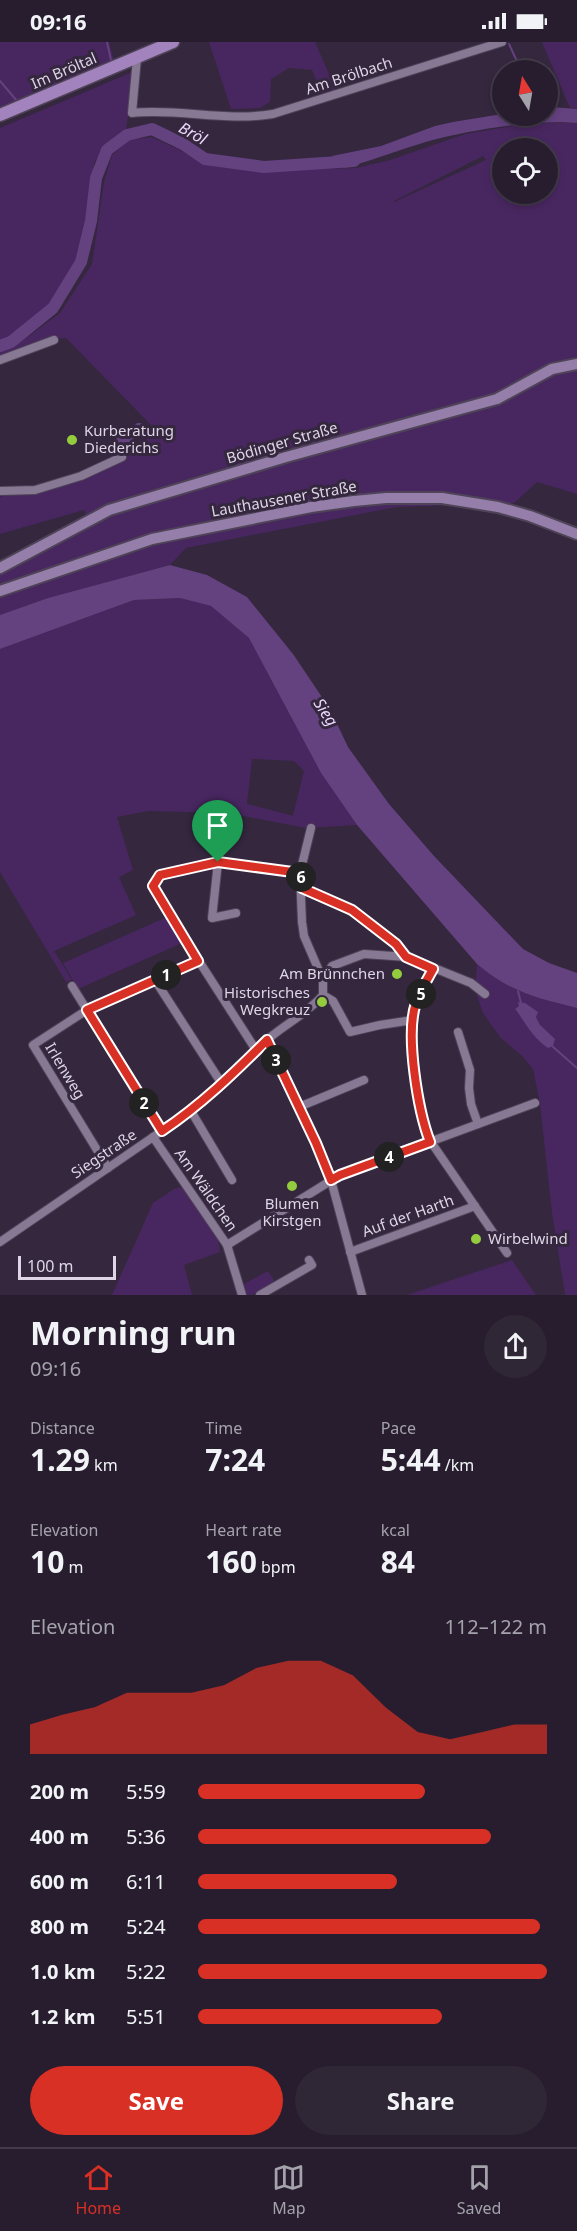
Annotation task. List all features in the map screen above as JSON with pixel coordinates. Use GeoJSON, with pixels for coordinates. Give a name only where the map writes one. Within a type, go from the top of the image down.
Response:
{"type":"FeatureCollection","features":[{"type":"Feature","properties":{"kind":"main road","name":"Im Bröltal"},"geometry":{"type":"LineString","coordinates":[[0,115],[173,42]]}},
{"type":"Feature","properties":{"kind":"street","name":"Am Brölbach"},"geometry":{"type":"LineString","coordinates":[[137,58],[132,113],[153,111],[232,118],[273,114],[502,42]]}},
{"type":"Feature","properties":{"kind":"street"},"geometry":{"type":"LineString","coordinates":[[0,360],[54,340]]}},
{"type":"Feature","properties":{"kind":"street","name":"Bödinger Straße"},"geometry":{"type":"LineString","coordinates":[[0,567],[109,510],[286,457],[497,399],[552,369],[577,364]]}},
{"type":"Feature","properties":{"kind":"street"},"geometry":{"type":"LineString","coordinates":[[0,491],[35,490],[81,476],[122,457]]}},
{"type":"Feature","properties":{"kind":"street","name":"Lauthausener Straße"},"geometry":{"type":"LineString","coordinates":[[0,591],[152,539],[246,519],[354,501],[386,498],[442,498],[498,507],[530,516],[577,534]]}},
{"type":"Feature","properties":{"kind":"street"},"geometry":{"type":"LineString","coordinates":[[311,828],[300,873],[304,936],[323,980],[323,995],[333,1001],[350,1032],[413,1020]]}},
{"type":"Feature","properties":{"kind":"street"},"geometry":{"type":"LineString","coordinates":[[256,1050],[153,886],[160,875],[218,862],[300,873]]}},
{"type":"Feature","properties":{"kind":"street"},"geometry":{"type":"LineString","coordinates":[[218,862],[213,918],[236,914]]}},
{"type":"Feature","properties":{"kind":"street"},"geometry":{"type":"LineString","coordinates":[[302,888],[352,910],[396,944],[406,957]]}},
{"type":"Feature","properties":{"kind":"street"},"geometry":{"type":"LineString","coordinates":[[323,980],[332,966],[364,954],[406,957],[471,983],[485,994]]}},
{"type":"Feature","properties":{"kind":"street","name":"Irlenweg"},"geometry":{"type":"LineString","coordinates":[[108,1168],[33,1045],[87,1010],[198,961]]}},
{"type":"Feature","properties":{"kind":"street"},"geometry":{"type":"LineString","coordinates":[[433,969],[416,1003],[413,1020],[414,1072],[430,1142],[507,1252]]}},
{"type":"Feature","properties":{"kind":"street"},"geometry":{"type":"LineString","coordinates":[[155,980],[222,1084]]}},
{"type":"Feature","properties":{"kind":"street"},"geometry":{"type":"LineString","coordinates":[[72,986],[162,1131]]}},
{"type":"Feature","properties":{"kind":"street","name":"Siegstraße"},"geometry":{"type":"LineString","coordinates":[[0,1242],[191,1111],[279,1029],[304,1014],[323,995]]}},
{"type":"Feature","properties":{"kind":"street"},"geometry":{"type":"LineString","coordinates":[[458,1032],[470,1070],[471,1104],[478,1124]]}},
{"type":"Feature","properties":{"kind":"street"},"geometry":{"type":"LineString","coordinates":[[267,1040],[331,1180],[362,1295]]}},
{"type":"Feature","properties":{"kind":"street"},"geometry":{"type":"LineString","coordinates":[[299,1107],[364,1080]]}},
{"type":"Feature","properties":{"kind":"street"},"geometry":{"type":"LineString","coordinates":[[227,1245],[340,1175],[535,1103]]}},
{"type":"Feature","properties":{"kind":"street"},"geometry":{"type":"LineString","coordinates":[[191,1111],[232,1180]]}},
{"type":"Feature","properties":{"kind":"street","name":"Am Wäldchen"},"geometry":{"type":"LineString","coordinates":[[153,1137],[227,1245],[242,1295]]}},
{"type":"Feature","properties":{"kind":"street","name":"Auf der Harth"},"geometry":{"type":"LineString","coordinates":[[351,1252],[475,1206]]}},
{"type":"Feature","properties":{"kind":"street"},"geometry":{"type":"LineString","coordinates":[[260,1295],[312,1265],[309,1260]]}},
{"type":"Feature","properties":{"kind":"shaded area"},"geometry":{"type":"Polygon","coordinates":[[[0,42],[109,42],[114,61],[0,107],[0,42]]]}},
{"type":"Feature","properties":{"kind":"shaded area"},"geometry":{"type":"Polygon","coordinates":[[[209,42],[315,42],[337,92],[323,96],[312,70],[289,68],[271,79],[270,102],[260,108],[231,109],[209,42]]]}},
{"type":"Feature","properties":{"kind":"shaded area"},"geometry":{"type":"Polygon","coordinates":[[[542,42],[577,42],[577,109],[570,108],[558,80],[558,60],[550,60],[542,42]]]}},
{"type":"Feature","properties":{"kind":"shaded area"},"geometry":{"type":"Polygon","coordinates":[[[135,71],[126,130],[105,146],[94,163],[87,223],[78,262],[52,305],[11,340],[0,343],[0,128],[135,71]]]}},
{"type":"Feature","properties":{"kind":"shaded area"},"geometry":{"type":"Polygon","coordinates":[[[558,123],[577,123],[577,494],[537,482],[514,503],[396,507],[186,548],[170,565],[48,598],[0,615],[0,574],[92,527],[84,510],[0,534],[0,497],[124,460],[152,426],[66,338],[51,339],[0,358],[0,352],[14,347],[60,313],[92,264],[104,182],[112,155],[129,140],[151,137],[204,164],[264,170],[356,168],[390,160],[465,134],[513,126],[558,126],[558,123]],[[483,156],[394,202],[486,160],[483,156]]]}},
{"type":"Feature","properties":{"kind":"shaded area"},"geometry":{"type":"Polygon","coordinates":[[[180,598],[211,606],[249,638],[321,773],[357,825],[306,828],[228,813],[148,811],[117,817],[133,870],[119,877],[136,915],[54,951],[72,980],[66,982],[0,872],[0,649],[134,600],[180,598]],[[252,759],[247,804],[294,816],[304,771],[294,761],[252,759]]]}},
{"type":"Feature","properties":{"kind":"shaded area"},"geometry":{"type":"Polygon","coordinates":[[[167,917],[182,943],[78,989],[63,963],[167,917]]]}},
{"type":"Feature","properties":{"kind":"shaded area"},"geometry":{"type":"Polygon","coordinates":[[[477,964],[512,988],[577,1008],[577,1295],[565,1295],[552,1213],[540,1104],[533,1069],[500,1037],[483,1013],[475,990],[477,964]],[[519,1006],[515,1010],[530,1028],[531,1033],[540,1025],[536,1017],[519,1006]]]}},
{"type":"Feature","properties":{"kind":"shaded area"},"geometry":{"type":"Polygon","coordinates":[[[180,1187],[218,1239],[220,1252],[184,1265],[192,1295],[112,1295],[153,1203],[180,1187]]]}},
{"type":"Feature","properties":{"kind":"shaded area"},"geometry":{"type":"Polygon","coordinates":[[[512,1260],[536,1295],[407,1295],[512,1260]]]}},
{"type":"Feature","properties":{"kind":"shaded area"},"geometry":{"type":"Polygon","coordinates":[[[268,1271],[275,1282],[252,1295],[247,1295],[244,1284],[268,1271]]]}},
{"type":"Feature","properties":{"kind":"water"},"geometry":{"type":"Polygon","coordinates":[[[558,107],[577,109],[577,123],[558,122],[558,107]]]}},
{"type":"Feature","properties":{"kind":"water"},"geometry":{"type":"Polygon","coordinates":[[[492,116],[492,126],[503,126],[429,141],[345,168],[332,156],[381,146],[435,126],[492,116]]]}},
{"type":"Feature","properties":{"kind":"water"},"geometry":{"type":"Polygon","coordinates":[[[137,423],[144,423],[146,431],[120,450],[114,440],[116,436],[128,432],[137,423]]]}},
{"type":"Feature","properties":{"kind":"water","name":"Sieg"},"geometry":{"type":"Polygon","coordinates":[[[170,565],[207,575],[247,597],[293,654],[330,709],[348,747],[389,804],[434,856],[523,949],[549,963],[577,973],[577,1008],[512,988],[477,964],[357,825],[321,773],[249,638],[211,606],[180,598],[134,600],[0,649],[0,615],[48,598],[170,565]]]}},
{"type":"Feature","properties":{"kind":"water"},"geometry":{"type":"Polygon","coordinates":[[[518,1002],[525,1003],[538,1012],[536,1017],[540,1025],[555,1039],[553,1046],[548,1048],[534,1035],[515,1009],[519,1006],[518,1002]]]}},
{"type":"Feature","properties":{"kind":"waterway"},"geometry":{"type":"LineString","coordinates":[[107,42],[111,60]]}},
{"type":"Feature","properties":{"kind":"waterway"},"geometry":{"type":"LineString","coordinates":[[509,44],[516,60]]}},
{"type":"Feature","properties":{"kind":"waterway"},"geometry":{"type":"LineString","coordinates":[[0,81],[17,101]]}},
{"type":"Feature","properties":{"kind":"waterway","name":"Bröl"},"geometry":{"type":"LineString","coordinates":[[0,346],[11,342],[53,308],[81,262],[91,221],[96,178],[107,150],[127,135],[152,129],[183,144],[205,159],[264,167],[354,161]]}},
{"type":"Feature","properties":{"kind":"waterway"},"geometry":{"type":"LineString","coordinates":[[518,991],[521,1003]]}},
{"type":"Feature","properties":{"kind":"waterway"},"geometry":{"type":"LineString","coordinates":[[552,1046],[577,1068]]}},
{"type":"Feature","properties":{"kind":"place","name":"Kurberatung Diederichs"},"geometry":{"type":"Point","coordinates":[72,440]}},
{"type":"Feature","properties":{"kind":"place","name":"Am Brünnchen"},"geometry":{"type":"Point","coordinates":[397,974]}},
{"type":"Feature","properties":{"kind":"place","name":"Historisches Wegkreuz"},"geometry":{"type":"Point","coordinates":[322,1002]}},
{"type":"Feature","properties":{"kind":"place","name":"Blumen Kirstgen"},"geometry":{"type":"Point","coordinates":[292,1186]}},
{"type":"Feature","properties":{"kind":"place","name":"Wirbelwind"},"geometry":{"type":"Point","coordinates":[476,1239]}},
{"type":"Feature","properties":{"kind":"route"},"geometry":{"type":"LineString","coordinates":[[218,862],[300,873],[302,888],[352,910],[396,944],[406,957],[433,969],[416,1003],[412,1031],[414,1072],[430,1142],[331,1180],[267,1040],[191,1111],[162,1131],[87,1010],[198,961],[153,886],[160,875],[218,862]]}}]}
